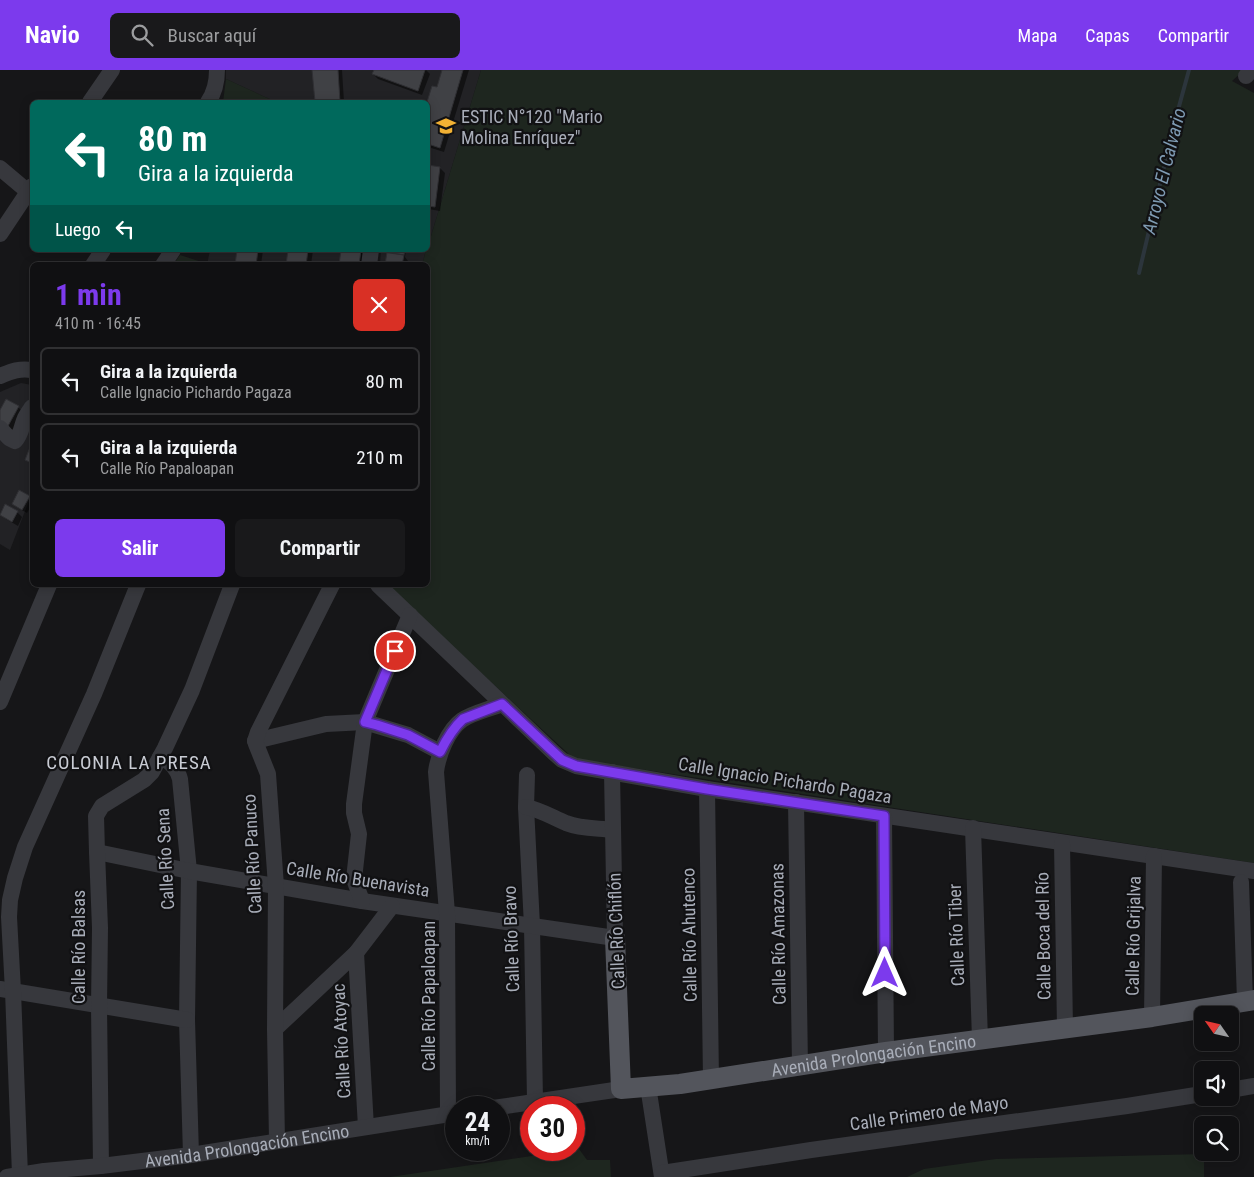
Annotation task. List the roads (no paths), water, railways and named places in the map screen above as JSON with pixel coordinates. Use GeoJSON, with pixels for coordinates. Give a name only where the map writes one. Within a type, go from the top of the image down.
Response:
{"type":"FeatureCollection","features":[{"type":"Feature","properties":{"kind":"main road","name":"Calle Río Chiflón"},"geometry":{"type":"LineString","coordinates":[[616,938],[622,1089]]}},
{"type":"Feature","properties":{"kind":"main road","name":"Avenida Prolongación Encino"},"geometry":{"type":"LineString","coordinates":[[622,1089],[711,1080],[886,1052],[1152,1017],[1249,1001]]}},
{"type":"Feature","properties":{"kind":"street"},"geometry":{"type":"LineString","coordinates":[[91,100],[112,70]]}},
{"type":"Feature","properties":{"kind":"street"},"geometry":{"type":"LineString","coordinates":[[210,100],[216,87],[217,70]]}},
{"type":"Feature","properties":{"kind":"street"},"geometry":{"type":"LineString","coordinates":[[0,168],[30,190]]}},
{"type":"Feature","properties":{"kind":"street"},"geometry":{"type":"LineString","coordinates":[[0,234],[30,192]]}},
{"type":"Feature","properties":{"kind":"street"},"geometry":{"type":"LineString","coordinates":[[0,428],[9,438],[15,441],[21,434],[25,418],[30,410]]}},
{"type":"Feature","properties":{"kind":"street"},"geometry":{"type":"LineString","coordinates":[[0,702],[48,587]]}},
{"type":"Feature","properties":{"kind":"street"},"geometry":{"type":"LineString","coordinates":[[14,1176],[7,990],[9,917],[6,890],[15,878],[25,847],[94,694],[137,587]]}},
{"type":"Feature","properties":{"kind":"street"},"geometry":{"type":"LineString","coordinates":[[160,757],[192,690],[231,587]]}},
{"type":"Feature","properties":{"kind":"street"},"geometry":{"type":"LineString","coordinates":[[331,587],[258,732],[256,741],[326,724],[365,722],[408,735],[440,752]]}},
{"type":"Feature","properties":{"kind":"street","name":"Calle Ignacio Pichardo Pagaza"},"geometry":{"type":"LineString","coordinates":[[380,587],[562,760],[576,766],[707,789],[1254,871]]}},
{"type":"Feature","properties":{"kind":"street"},"geometry":{"type":"LineString","coordinates":[[362,901],[354,879],[359,834],[354,804],[365,722],[410,615]]}},
{"type":"Feature","properties":{"kind":"street","name":"Calle Río Papaloapan"},"geometry":{"type":"LineString","coordinates":[[452,1096],[447,913],[436,772],[440,752],[458,723],[463,719],[502,704]]}},
{"type":"Feature","properties":{"kind":"street","name":"Calle Río Panuco"},"geometry":{"type":"LineString","coordinates":[[256,741],[268,774],[276,886],[275,1029],[278,1141]]}},
{"type":"Feature","properties":{"kind":"street","name":"Calle Río Balsas"},"geometry":{"type":"LineString","coordinates":[[101,1166],[100,928],[96,816],[102,806],[148,777],[160,757]]}},
{"type":"Feature","properties":{"kind":"street","name":"Calle Río Sena"},"geometry":{"type":"LineString","coordinates":[[160,757],[175,767],[180,779],[189,871],[187,1020],[191,1155]]}},
{"type":"Feature","properties":{"kind":"street","name":"Calle Río Chiflón"},"geometry":{"type":"LineString","coordinates":[[612,772],[616,938]]}},
{"type":"Feature","properties":{"kind":"street","name":"Calle Río Bravo"},"geometry":{"type":"LineString","coordinates":[[527,775],[526,807],[532,926],[535,1096]]}},
{"type":"Feature","properties":{"kind":"street","name":"Calle Río Ahutenco"},"geometry":{"type":"LineString","coordinates":[[707,789],[711,1080]]}},
{"type":"Feature","properties":{"kind":"street","name":"Calle Río Amazonas"},"geometry":{"type":"LineString","coordinates":[[796,802],[800,1066]]}},
{"type":"Feature","properties":{"kind":"street"},"geometry":{"type":"LineString","coordinates":[[526,807],[536,809],[566,823],[581,827],[613,830]]}},
{"type":"Feature","properties":{"kind":"street"},"geometry":{"type":"LineString","coordinates":[[884,816],[886,1052]]}},
{"type":"Feature","properties":{"kind":"street","name":"Calle Río Tiber"},"geometry":{"type":"LineString","coordinates":[[973,828],[980,1040]]}},
{"type":"Feature","properties":{"kind":"street","name":"Calle Boca del Río"},"geometry":{"type":"LineString","coordinates":[[1062,843],[1065,1028]]}},
{"type":"Feature","properties":{"kind":"street","name":"Calle Río Buenavista"},"geometry":{"type":"LineString","coordinates":[[96,852],[189,871],[392,906],[616,938]]}},
{"type":"Feature","properties":{"kind":"street","name":"Calle Río Grijalva"},"geometry":{"type":"LineString","coordinates":[[1152,1017],[1154,856]]}},
{"type":"Feature","properties":{"kind":"street"},"geometry":{"type":"LineString","coordinates":[[1241,882],[1249,1001]]}},
{"type":"Feature","properties":{"kind":"street"},"geometry":{"type":"LineString","coordinates":[[275,1029],[356,953],[392,906]]}},
{"type":"Feature","properties":{"kind":"street","name":"Calle Río Atoyac"},"geometry":{"type":"LineString","coordinates":[[356,953],[366,1127]]}},
{"type":"Feature","properties":{"kind":"street"},"geometry":{"type":"LineString","coordinates":[[7,990],[187,1020]]}},
{"type":"Feature","properties":{"kind":"street","name":"Calle Primero de Mayo"},"geometry":{"type":"LineString","coordinates":[[648,1086],[662,1175],[811,1150],[1194,1095]]}},
{"type":"Feature","properties":{"kind":"street"},"geometry":{"type":"LineString","coordinates":[[1239,1088],[1254,1086]]}},
{"type":"Feature","properties":{"kind":"street","name":"Avenida Prolongación Encino"},"geometry":{"type":"LineString","coordinates":[[575,1096],[622,1089]]}},
{"type":"Feature","properties":{"kind":"street","name":"Avenida Prolongación Encino"},"geometry":{"type":"LineString","coordinates":[[14,1176],[191,1155],[445,1114]]}},
{"type":"Feature","properties":{"kind":"waterway","name":"Arroyo El Calvario"},"geometry":{"type":"LineString","coordinates":[[1139,273],[1189,70]]}},
{"type":"Feature","properties":{"kind":"place","name":"ESTIC N°120 \"Mario Molina Enríquez\""},"geometry":{"type":"Point","coordinates":[446,126]}},
{"type":"Feature","properties":{"kind":"district","name":"COLONIA LA PRESA"},"geometry":{"type":"Point","coordinates":[129,762]}}]}
